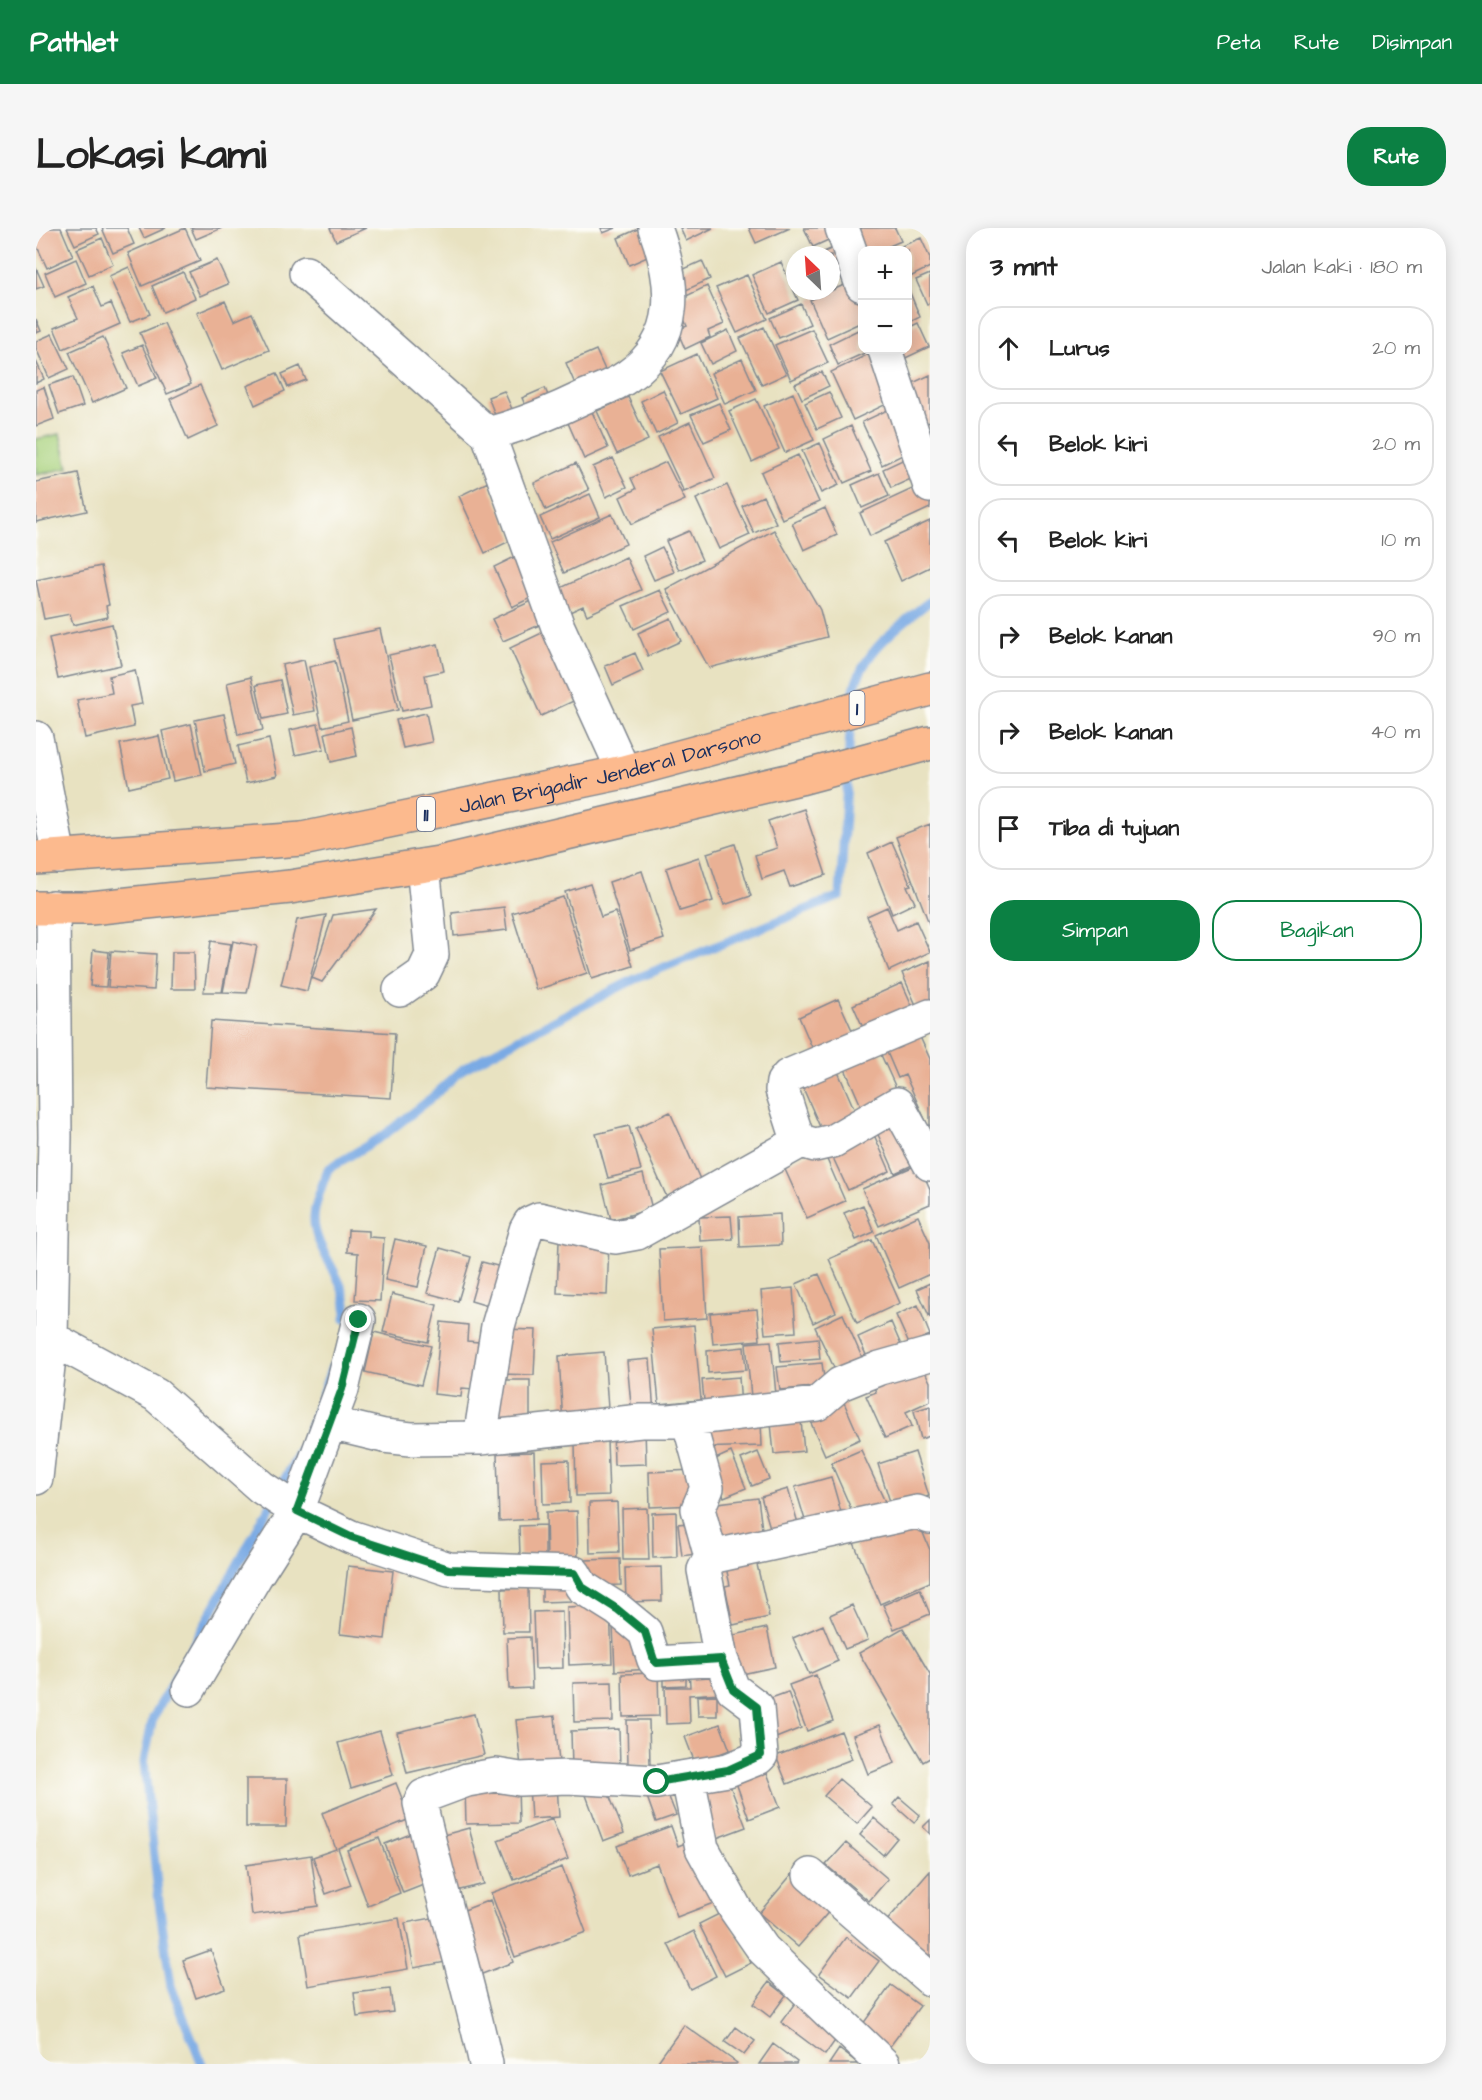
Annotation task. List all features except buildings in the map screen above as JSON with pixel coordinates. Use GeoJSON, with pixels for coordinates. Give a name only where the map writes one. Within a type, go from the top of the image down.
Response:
{"type":"FeatureCollection","features":[{"type":"Feature","properties":{"kind":"highway","name":"Jalan Brigadir Jenderal Darsono"},"geometry":{"type":"LineString","coordinates":[[47,857],[302,838],[624,772],[918,692]]}},
{"type":"Feature","properties":{"kind":"highway"},"geometry":{"type":"LineString","coordinates":[[44,908],[90,908],[290,887],[423,866],[800,778],[893,753],[929,748]]}},
{"type":"Feature","properties":{"kind":"street"},"geometry":{"type":"LineString","coordinates":[[488,434],[528,424],[627,377],[650,358],[666,333],[670,301],[667,261],[655,228]]}},
{"type":"Feature","properties":{"kind":"street"},"geometry":{"type":"LineString","coordinates":[[842,228],[858,274]]}},
{"type":"Feature","properties":{"kind":"street"},"geometry":{"type":"LineString","coordinates":[[306,273],[488,434],[558,627],[624,772]]}},
{"type":"Feature","properties":{"kind":"street"},"geometry":{"type":"LineString","coordinates":[[886,354],[930,486]]}},
{"type":"Feature","properties":{"kind":"street"},"geometry":{"type":"LineString","coordinates":[[36,738],[47,857]]}},
{"type":"Feature","properties":{"kind":"street"},"geometry":{"type":"LineString","coordinates":[[400,990],[423,974],[432,955],[423,866]]}},
{"type":"Feature","properties":{"kind":"street"},"geometry":{"type":"LineString","coordinates":[[36,1478],[51,1338],[55,1137],[44,908]]}},
{"type":"Feature","properties":{"kind":"street"},"geometry":{"type":"LineString","coordinates":[[798,1140],[782,1090],[783,1082],[788,1076],[930,1016]]}},
{"type":"Feature","properties":{"kind":"street"},"geometry":{"type":"LineString","coordinates":[[798,1140],[815,1145],[833,1141],[897,1104],[930,1164]]}},
{"type":"Feature","properties":{"kind":"street"},"geometry":{"type":"LineString","coordinates":[[480,1438],[498,1326],[530,1223],[539,1219],[615,1237],[638,1233],[789,1150],[798,1140]]}},
{"type":"Feature","properties":{"kind":"street"},"geometry":{"type":"LineString","coordinates":[[189,1689],[292,1509],[330,1423],[342,1389],[359,1320]]}},
{"type":"Feature","properties":{"kind":"street"},"geometry":{"type":"LineString","coordinates":[[51,1338],[156,1395],[261,1487],[292,1509],[351,1537],[449,1569],[574,1573],[582,1587],[617,1609],[645,1632],[657,1663],[721,1659]]}},
{"type":"Feature","properties":{"kind":"street"},"geometry":{"type":"LineString","coordinates":[[330,1423],[347,1429],[393,1437],[480,1438],[688,1419],[817,1404],[840,1384],[879,1368],[930,1353]]}},
{"type":"Feature","properties":{"kind":"street"},"geometry":{"type":"LineString","coordinates":[[486,2064],[469,1988],[420,1803],[424,1796],[467,1780],[496,1775],[520,1779],[567,1777],[657,1782],[728,1770],[761,1755],[757,1707],[733,1689],[721,1659],[704,1570],[711,1557],[698,1509],[707,1488],[688,1419]]}},
{"type":"Feature","properties":{"kind":"street"},"geometry":{"type":"LineString","coordinates":[[711,1557],[917,1512],[930,1517]]}},
{"type":"Feature","properties":{"kind":"street"},"geometry":{"type":"LineString","coordinates":[[688,1778],[702,1848],[736,1910],[763,1949],[883,2064]]}},
{"type":"Feature","properties":{"kind":"street"},"geometry":{"type":"LineString","coordinates":[[810,1875],[930,1979]]}},
{"type":"Feature","properties":{"kind":"green space"},"geometry":{"type":"Polygon","coordinates":[[[60,434],[68,468],[36,475],[36,439],[60,434]]]}},
{"type":"Feature","properties":{"kind":"waterway"},"geometry":{"type":"LineString","coordinates":[[852,703],[855,686],[869,657],[904,621],[930,601]]}},
{"type":"Feature","properties":{"kind":"waterway"},"geometry":{"type":"LineString","coordinates":[[345,1319],[344,1294],[320,1244],[314,1219],[317,1200],[328,1169],[383,1136],[428,1101],[463,1069],[522,1037],[635,979],[840,896],[851,716]]}},
{"type":"Feature","properties":{"kind":"waterway"},"geometry":{"type":"LineString","coordinates":[[202,2064],[171,1986],[159,1902],[144,1762],[153,1718],[304,1444],[332,1367]]}},
{"type":"Feature","properties":{"kind":"route"},"geometry":{"type":"LineString","coordinates":[[359,1320],[342,1389],[297,1511],[351,1537],[449,1569],[574,1573],[580,1586],[617,1609],[645,1632],[657,1663],[721,1659],[733,1689],[756,1704],[761,1755],[759,1758],[728,1770],[657,1782]]}}]}
